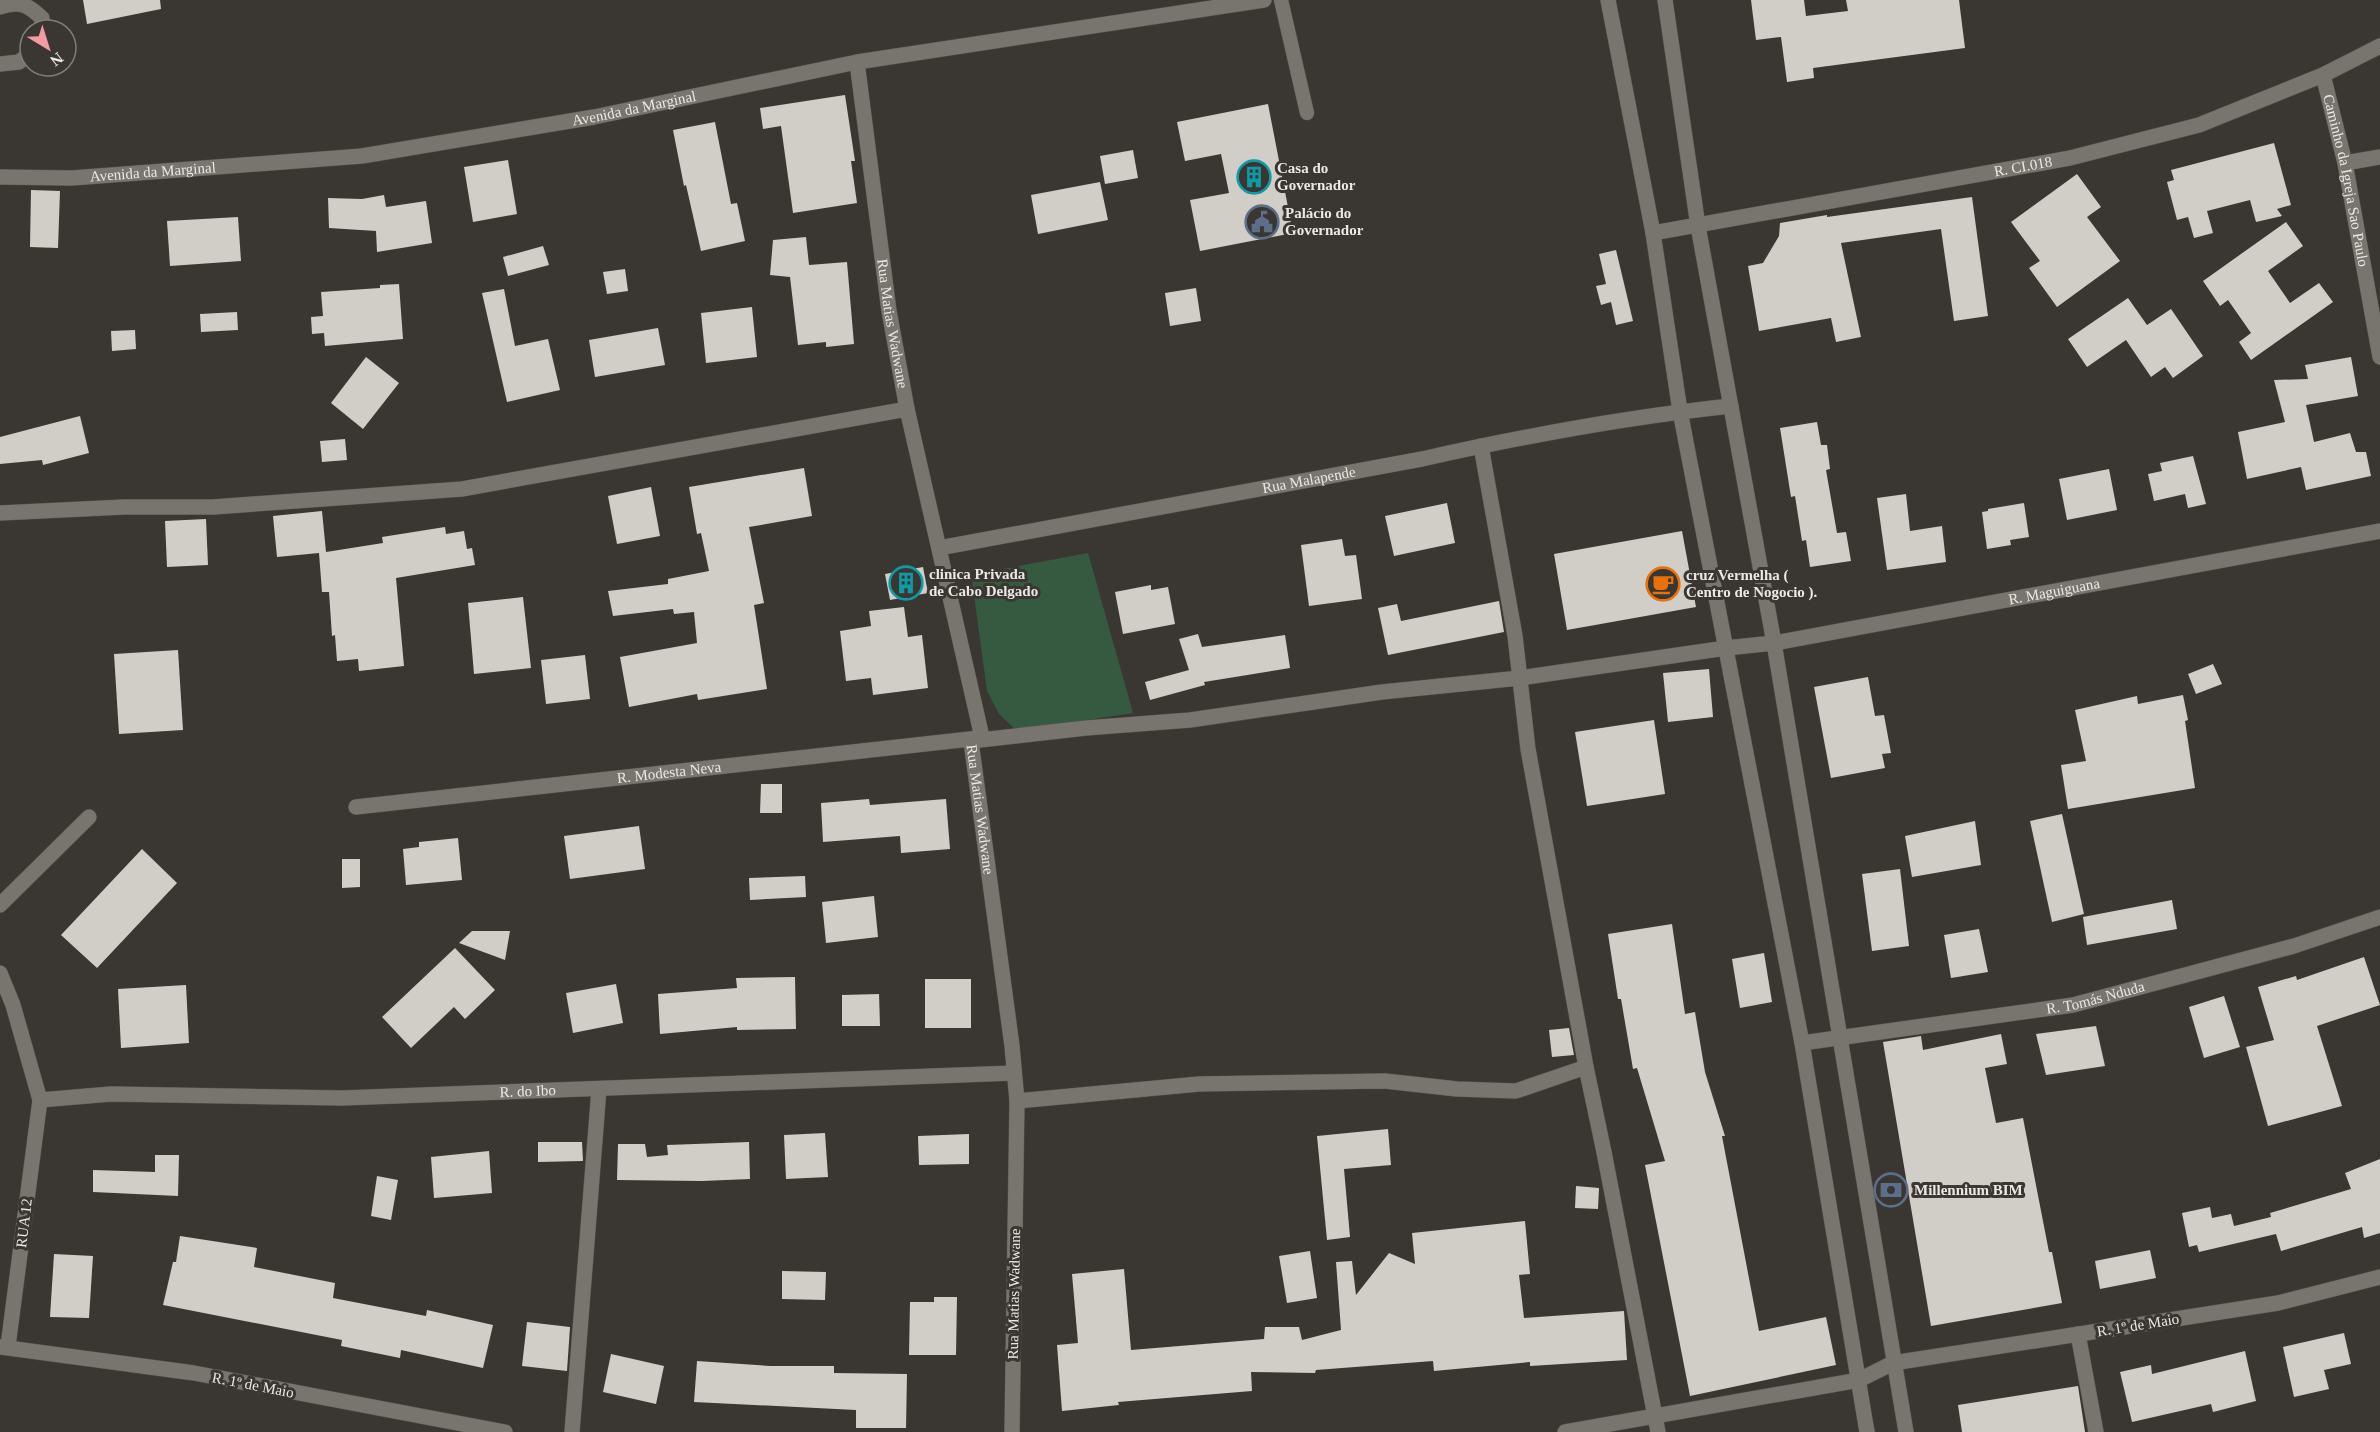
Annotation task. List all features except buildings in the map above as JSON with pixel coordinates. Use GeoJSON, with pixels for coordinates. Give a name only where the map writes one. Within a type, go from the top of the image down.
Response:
{"type":"FeatureCollection","features":[{"type":"Feature","properties":{"kind":"street","name":"Avenida da Marginal"},"geometry":{"type":"LineString","coordinates":[[0,177],[72,178],[362,156],[594,117],[857,62],[1264,0]]}},
{"type":"Feature","properties":{"kind":"street"},"geometry":{"type":"LineString","coordinates":[[1608,0],[1653,233],[1680,411],[1802,1042],[1868,1432]]}},
{"type":"Feature","properties":{"kind":"street"},"geometry":{"type":"LineString","coordinates":[[1665,0],[1698,226],[1774,644],[1906,1432]]}},
{"type":"Feature","properties":{"kind":"street"},"geometry":{"type":"LineString","coordinates":[[0,7],[9,2],[27,4],[42,18]]}},
{"type":"Feature","properties":{"kind":"street","name":"R. CI.018"},"geometry":{"type":"LineString","coordinates":[[1653,233],[2070,158],[2199,125],[2323,75],[2380,46]]}},
{"type":"Feature","properties":{"kind":"street"},"geometry":{"type":"LineString","coordinates":[[0,64],[18,62]]}},
{"type":"Feature","properties":{"kind":"street","name":"Rua Matias Wadwane"},"geometry":{"type":"LineString","coordinates":[[857,62],[889,311],[907,409],[939,548],[977,739],[1017,1101],[1012,1432]]}},
{"type":"Feature","properties":{"kind":"street","name":"Caminho da Igreja Sao Paulo"},"geometry":{"type":"LineString","coordinates":[[2323,75],[2345,164],[2380,357]]}},
{"type":"Feature","properties":{"kind":"street"},"geometry":{"type":"LineString","coordinates":[[2345,164],[2380,157]]}},
{"type":"Feature","properties":{"kind":"street","name":"Rua Malapende"},"geometry":{"type":"LineString","coordinates":[[939,548],[1481,446],[1680,411],[1731,406]]}},
{"type":"Feature","properties":{"kind":"street"},"geometry":{"type":"LineString","coordinates":[[0,513],[124,507],[213,507],[462,489],[907,409]]}},
{"type":"Feature","properties":{"kind":"street"},"geometry":{"type":"LineString","coordinates":[[1481,446],[1515,636],[1528,749],[1586,1067],[1658,1432]]}},
{"type":"Feature","properties":{"kind":"street","name":"R. Maguiguana"},"geometry":{"type":"LineString","coordinates":[[1520,678],[1726,648],[1774,644],[2380,531]]}},
{"type":"Feature","properties":{"kind":"street","name":"R. Modesta Neva"},"geometry":{"type":"LineString","coordinates":[[356,807],[977,739],[1190,720],[1382,692],[1520,678]]}},
{"type":"Feature","properties":{"kind":"street"},"geometry":{"type":"LineString","coordinates":[[0,905],[89,818]]}},
{"type":"Feature","properties":{"kind":"street","name":"R. Tomás Nduda"},"geometry":{"type":"LineString","coordinates":[[1802,1042],[2073,1005],[2294,946],[2380,917]]}},
{"type":"Feature","properties":{"kind":"street"},"geometry":{"type":"LineString","coordinates":[[0,973],[13,1005],[40,1100]]}},
{"type":"Feature","properties":{"kind":"street"},"geometry":{"type":"LineString","coordinates":[[1017,1101],[1199,1084],[1385,1081],[1457,1089],[1516,1091],[1586,1067]]}},
{"type":"Feature","properties":{"kind":"street","name":"R. do Ibo"},"geometry":{"type":"LineString","coordinates":[[40,1100],[111,1094],[342,1098],[1014,1073]]}},
{"type":"Feature","properties":{"kind":"street"},"geometry":{"type":"LineString","coordinates":[[572,1432],[599,1089]]}},
{"type":"Feature","properties":{"kind":"street","name":"RUA 12"},"geometry":{"type":"LineString","coordinates":[[4,1346],[40,1100]]}},
{"type":"Feature","properties":{"kind":"street","name":"R. 1º de Maio"},"geometry":{"type":"LineString","coordinates":[[1859,1380],[1893,1362],[2278,1303],[2380,1277]]}},
{"type":"Feature","properties":{"kind":"street"},"geometry":{"type":"LineString","coordinates":[[2078,1334],[2096,1432]]}},
{"type":"Feature","properties":{"kind":"street","name":"R. 1º de Maio"},"geometry":{"type":"LineString","coordinates":[[4,1346],[195,1373],[506,1432]]}},
{"type":"Feature","properties":{"kind":"street"},"geometry":{"type":"LineString","coordinates":[[1565,1432],[1859,1380]]}},
{"type":"Feature","properties":{"kind":"lane"},"geometry":{"type":"LineString","coordinates":[[1281,0],[1307,113]]}},
{"type":"Feature","properties":{"kind":"green space"},"geometry":{"type":"Polygon","coordinates":[[[1088,553],[1133,713],[1017,731],[999,714],[987,691],[972,580],[977,574],[1088,553]]]}},
{"type":"Feature","properties":{"kind":"place","name":"Casa do Governador"},"geometry":{"type":"Point","coordinates":[1254,177]}},
{"type":"Feature","properties":{"kind":"place","name":"Palácio do Governador"},"geometry":{"type":"Point","coordinates":[1262,222]}},
{"type":"Feature","properties":{"kind":"place","name":"clinica Privada de Cabo Delgado"},"geometry":{"type":"Point","coordinates":[906,583]}},
{"type":"Feature","properties":{"kind":"place","name":"cruz Vermelha ( Centro de Nogocio )."},"geometry":{"type":"Point","coordinates":[1663,584]}},
{"type":"Feature","properties":{"kind":"place","name":"Millennium BIM"},"geometry":{"type":"Point","coordinates":[1891,1190]}}]}
